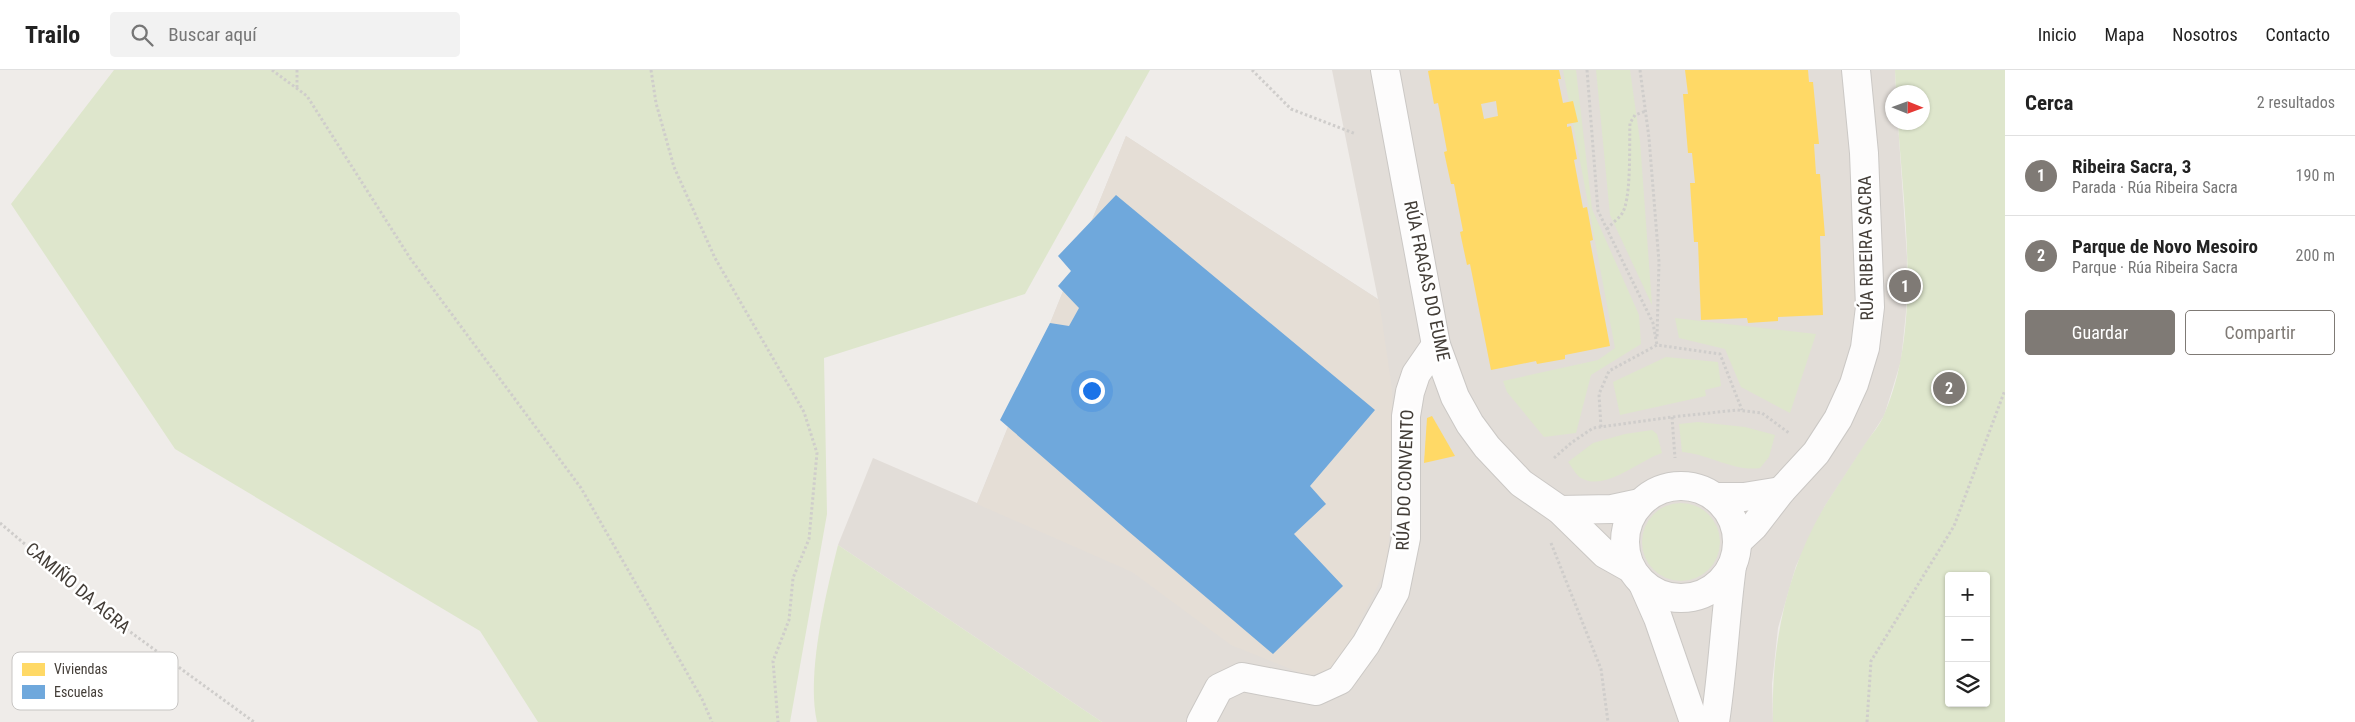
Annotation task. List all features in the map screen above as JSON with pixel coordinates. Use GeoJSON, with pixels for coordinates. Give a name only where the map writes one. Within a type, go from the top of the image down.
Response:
{"type":"FeatureCollection","features":[{"type":"Feature","properties":{"kind":"street","name":"RÚA FRAGAS DO EUME"},"geometry":{"type":"LineString","coordinates":[[1385,70],[1436,345],[1455,397],[1470,424],[1487,447],[1521,483],[1560,510],[1605,554],[1637,576]]}},
{"type":"Feature","properties":{"kind":"street","name":"RÚA RIBEIRA SACRA"},"geometry":{"type":"LineString","coordinates":[[1734,554],[1781,491],[1816,453],[1838,419],[1854,384],[1865,348],[1870,298],[1864,153],[1856,70]]}},
{"type":"Feature","properties":{"kind":"street","name":"RÚA DO CONVENTO"},"geometry":{"type":"LineString","coordinates":[[1201,722],[1219,688],[1242,677],[1316,691],[1340,680],[1366,644],[1395,592],[1406,538],[1406,416],[1410,392],[1416,374],[1436,345]]}},
{"type":"Feature","properties":{"kind":"street"},"geometry":{"type":"LineString","coordinates":[[1560,510],[1612,509],[1640,503],[1660,490],[1684,485],[1701,489],[1715,497],[1731,517],[1734,554],[1726,608],[1723,672],[1715,722]]}},
{"type":"Feature","properties":{"kind":"street"},"geometry":{"type":"LineString","coordinates":[[1715,497],[1744,497],[1781,491]]}},
{"type":"Feature","properties":{"kind":"street"},"geometry":{"type":"LineString","coordinates":[[1640,503],[1630,517],[1625,534],[1625,552],[1658,618],[1694,722]]}},
{"type":"Feature","properties":{"kind":"street"},"geometry":{"type":"LineString","coordinates":[[1637,576],[1658,594],[1674,598],[1692,597],[1708,591],[1722,580],[1734,554]]}},
{"type":"Feature","properties":{"kind":"path"},"geometry":{"type":"LineString","coordinates":[[272,70],[307,96],[410,258],[581,488],[697,691],[712,722]]}},
{"type":"Feature","properties":{"kind":"path"},"geometry":{"type":"LineString","coordinates":[[296,70],[297,88]]}},
{"type":"Feature","properties":{"kind":"path"},"geometry":{"type":"LineString","coordinates":[[651,70],[656,103],[674,167],[715,258],[804,412],[817,453],[809,539],[793,578],[789,620],[773,661],[778,722]]}},
{"type":"Feature","properties":{"kind":"path"},"geometry":{"type":"LineString","coordinates":[[1252,70],[1291,109],[1356,134]]}},
{"type":"Feature","properties":{"kind":"path"},"geometry":{"type":"LineString","coordinates":[[1587,70],[1598,212],[1653,323],[1657,346]]}},
{"type":"Feature","properties":{"kind":"path"},"geometry":{"type":"LineString","coordinates":[[1640,70],[1646,111],[1659,262],[1657,346]]}},
{"type":"Feature","properties":{"kind":"path"},"geometry":{"type":"LineString","coordinates":[[1607,229],[1622,214],[1625,205],[1628,188],[1630,123],[1635,115],[1646,111]]}},
{"type":"Feature","properties":{"kind":"path"},"geometry":{"type":"LineString","coordinates":[[1601,426],[1599,394],[1609,371],[1657,346],[1720,354],[1742,411]]}},
{"type":"Feature","properties":{"kind":"path"},"geometry":{"type":"LineString","coordinates":[[1867,722],[1871,661],[1954,526],[2005,390]]}},
{"type":"Feature","properties":{"kind":"path"},"geometry":{"type":"LineString","coordinates":[[1554,458],[1570,443],[1593,428],[1672,417],[1742,411],[1762,413],[1789,433]]}},
{"type":"Feature","properties":{"kind":"path"},"geometry":{"type":"LineString","coordinates":[[1672,417],[1676,458]]}},
{"type":"Feature","properties":{"kind":"path","name":"CAMIÑO DA AGRA"},"geometry":{"type":"LineString","coordinates":[[0,523],[118,623],[158,652]]}},
{"type":"Feature","properties":{"kind":"path"},"geometry":{"type":"LineString","coordinates":[[1550,536],[1552,549],[1602,669],[1608,722]]}},
{"type":"Feature","properties":{"kind":"path","name":"CAMIÑO DA AGRA"},"geometry":{"type":"LineString","coordinates":[[178,667],[254,722]]}},
{"type":"Feature","properties":{"kind":"shaded area"},"geometry":{"type":"Polygon","coordinates":[[[1332,70],[1895,70],[1896,85],[1885,85],[1885,130],[1898,130],[1907,257],[1906,312],[1901,361],[1884,416],[1825,506],[1796,566],[1778,628],[1772,684],[1773,722],[1102,722],[838,545],[873,458],[977,503],[1126,136],[1378,299],[1332,70]]]}},
{"type":"Feature","properties":{"kind":"shaded area"},"geometry":{"type":"Polygon","coordinates":[[[1126,136],[1379,300],[1392,389],[1393,487],[1387,567],[1348,646],[1331,670],[1308,676],[1231,645],[1132,572],[977,504],[1126,136]]]}},
{"type":"Feature","properties":{"kind":"green space"},"geometry":{"type":"Polygon","coordinates":[[[114,70],[1150,70],[1025,294],[824,358],[827,514],[790,722],[538,722],[480,631],[175,449],[11,204],[114,70]]]}},
{"type":"Feature","properties":{"kind":"green space"},"geometry":{"type":"Polygon","coordinates":[[[1563,70],[1576,70],[1592,209],[1639,315],[1641,344],[1591,375],[1576,433],[1544,437],[1507,392],[1503,381],[1598,360],[1615,348],[1563,70]]]}},
{"type":"Feature","properties":{"kind":"green space"},"geometry":{"type":"Polygon","coordinates":[[[1596,70],[1630,70],[1640,141],[1652,305],[1610,215],[1596,70]]]}},
{"type":"Feature","properties":{"kind":"green space"},"geometry":{"type":"Polygon","coordinates":[[[1895,70],[2005,70],[2005,722],[1773,722],[1773,694],[1778,637],[1791,582],[1812,529],[1826,504],[1882,419],[1896,381],[1903,346],[1907,309],[1906,233],[1899,130],[1930,130],[1930,85],[1896,85],[1895,70]]]}},
{"type":"Feature","properties":{"kind":"green space"},"geometry":{"type":"Polygon","coordinates":[[[1675,318],[1816,334],[1790,413],[1741,387],[1725,349],[1679,338],[1675,318]]]}},
{"type":"Feature","properties":{"kind":"green space"},"geometry":{"type":"Polygon","coordinates":[[[1666,357],[1718,362],[1721,386],[1705,390],[1706,396],[1620,415],[1613,382],[1666,357]]]}},
{"type":"Feature","properties":{"kind":"green space"},"geometry":{"type":"Polygon","coordinates":[[[1698,422],[1745,427],[1775,435],[1769,457],[1760,468],[1750,469],[1682,452],[1679,424],[1698,422]]]}},
{"type":"Feature","properties":{"kind":"green space"},"geometry":{"type":"Polygon","coordinates":[[[1652,430],[1657,434],[1662,453],[1611,478],[1590,481],[1581,478],[1568,462],[1593,443],[1625,434],[1652,430]]]}},
{"type":"Feature","properties":{"kind":"green space"},"geometry":{"type":"Polygon","coordinates":[[[1673,503],[1689,503],[1703,509],[1714,520],[1720,534],[1720,550],[1714,564],[1703,575],[1689,581],[1673,581],[1659,575],[1648,564],[1642,550],[1642,534],[1648,520],[1659,509],[1673,503]]]}},
{"type":"Feature","properties":{"kind":"green space"},"geometry":{"type":"Polygon","coordinates":[[[838,545],[1102,722],[817,722],[814,703],[816,658],[823,609],[838,545]]]}},
{"type":"Feature","properties":{"kind":"building: Viviendas"},"geometry":{"type":"Polygon","coordinates":[[[1559,70],[1561,79],[1558,79],[1563,103],[1573,101],[1578,122],[1567,124],[1567,127],[1571,126],[1577,159],[1574,160],[1583,208],[1587,207],[1593,240],[1590,241],[1610,346],[1565,355],[1565,359],[1537,364],[1536,361],[1491,370],[1470,264],[1467,265],[1460,232],[1463,231],[1454,184],[1451,184],[1444,152],[1447,151],[1438,103],[1434,104],[1428,71],[1559,70]],[[1496,101],[1481,104],[1484,119],[1498,116],[1496,101]]]}},
{"type":"Feature","properties":{"kind":"building: Viviendas"},"geometry":{"type":"Polygon","coordinates":[[[1685,70],[1808,70],[1809,82],[1813,82],[1819,144],[1814,144],[1816,174],[1820,174],[1825,236],[1820,236],[1823,315],[1778,317],[1778,321],[1748,323],[1747,318],[1701,320],[1698,242],[1694,242],[1690,183],[1695,183],[1692,153],[1688,153],[1683,94],[1688,94],[1685,70]]]}},
{"type":"Feature","properties":{"kind":"building: Viviendas"},"geometry":{"type":"Polygon","coordinates":[[[1432,416],[1455,456],[1424,463],[1427,418],[1432,416]]]}},
{"type":"Feature","properties":{"kind":"building: Escuelas"},"geometry":{"type":"Polygon","coordinates":[[[1116,195],[1375,410],[1310,486],[1326,504],[1294,534],[1343,586],[1273,654],[1000,420],[1050,323],[1069,326],[1079,308],[1058,286],[1071,271],[1058,256],[1116,195]]]}},
{"type":"Feature","properties":{"kind":"place","name":"Ribeira Sacra, 3"},"geometry":{"type":"Point","coordinates":[1905,286]}},
{"type":"Feature","properties":{"kind":"place","name":"Parque de Novo Mesoiro"},"geometry":{"type":"Point","coordinates":[1949,388]}}]}
